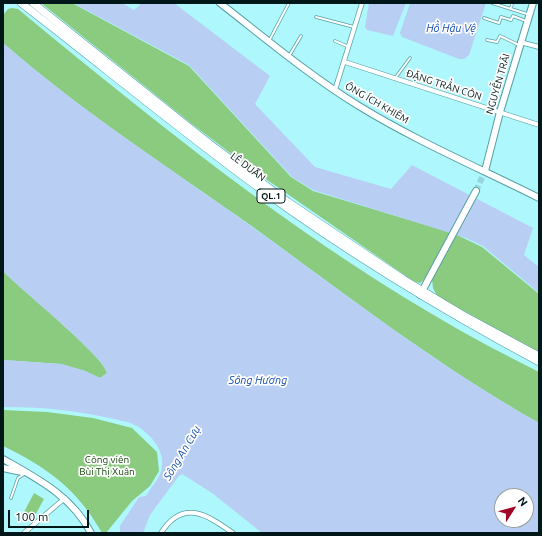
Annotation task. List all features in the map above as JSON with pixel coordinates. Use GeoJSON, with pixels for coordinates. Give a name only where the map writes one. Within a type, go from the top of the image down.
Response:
{"type":"FeatureCollection","features":[{"type":"Feature","properties":{"kind":"main road","name":"LÊ DUẨN"},"geometry":{"type":"LineString","coordinates":[[21,3],[260,188],[421,293],[539,362]]}},
{"type":"Feature","properties":{"kind":"main road","name":"LÊ DUẨN"},"geometry":{"type":"LineString","coordinates":[[33,3],[255,179],[421,293],[539,356]]}},
{"type":"Feature","properties":{"kind":"main road","name":"ÔNG ÍCH KHIÊM"},"geometry":{"type":"LineString","coordinates":[[220,3],[335,90],[388,123],[539,198]]}},
{"type":"Feature","properties":{"kind":"main road","name":"NGUYỄN TRÃI"},"geometry":{"type":"LineString","coordinates":[[486,171],[500,112],[533,3]]}},
{"type":"Feature","properties":{"kind":"main road"},"geometry":{"type":"LineString","coordinates":[[421,293],[476,191]]}},
{"type":"Feature","properties":{"kind":"main road"},"geometry":{"type":"LineString","coordinates":[[3,459],[48,485],[65,498],[77,510],[91,533]]}},
{"type":"Feature","properties":{"kind":"main road"},"geometry":{"type":"LineString","coordinates":[[3,468],[27,473]]}},
{"type":"Feature","properties":{"kind":"street"},"geometry":{"type":"LineString","coordinates":[[335,90],[345,62],[362,3]]}},
{"type":"Feature","properties":{"kind":"street"},"geometry":{"type":"LineString","coordinates":[[520,43],[539,47]]}},
{"type":"Feature","properties":{"kind":"street","name":"ĐẶNG TRẦN CÔN"},"geometry":{"type":"LineString","coordinates":[[345,62],[539,125]]}},
{"type":"Feature","properties":{"kind":"street"},"geometry":{"type":"LineString","coordinates":[[24,533],[65,498]]}},
{"type":"Feature","properties":{"kind":"street"},"geometry":{"type":"LineString","coordinates":[[161,533],[173,519],[183,514],[194,512],[212,518],[233,533]]}},
{"type":"Feature","properties":{"kind":"lane"},"geometry":{"type":"LineString","coordinates":[[269,41],[290,3]]}},
{"type":"Feature","properties":{"kind":"lane"},"geometry":{"type":"LineString","coordinates":[[492,3],[529,14]]}},
{"type":"Feature","properties":{"kind":"lane"},"geometry":{"type":"LineString","coordinates":[[511,9],[512,3]]}},
{"type":"Feature","properties":{"kind":"lane"},"geometry":{"type":"LineString","coordinates":[[484,18],[499,23],[501,17],[511,20],[513,16],[527,21]]}},
{"type":"Feature","properties":{"kind":"lane"},"geometry":{"type":"LineString","coordinates":[[316,17],[355,28]]}},
{"type":"Feature","properties":{"kind":"lane"},"geometry":{"type":"LineString","coordinates":[[289,56],[301,36]]}},
{"type":"Feature","properties":{"kind":"lane"},"geometry":{"type":"LineString","coordinates":[[487,40],[497,42],[500,36],[520,43]]}},
{"type":"Feature","properties":{"kind":"lane"},"geometry":{"type":"LineString","coordinates":[[335,41],[349,47]]}},
{"type":"Feature","properties":{"kind":"lane"},"geometry":{"type":"LineString","coordinates":[[395,78],[410,58]]}},
{"type":"Feature","properties":{"kind":"lane"},"geometry":{"type":"LineString","coordinates":[[11,498],[18,478],[27,473]]}},
{"type":"Feature","properties":{"kind":"green space"},"geometry":{"type":"Polygon","coordinates":[[[41,3],[72,3],[189,66],[291,177],[313,191],[449,232],[451,234],[425,279],[420,283],[413,281],[250,168],[192,124],[41,3]]]}},
{"type":"Feature","properties":{"kind":"green space"},"geometry":{"type":"Polygon","coordinates":[[[8,9],[18,9],[127,98],[225,174],[327,247],[379,282],[445,322],[539,372],[539,423],[465,378],[393,329],[63,92],[3,43],[3,15],[8,9]]]}},
{"type":"Feature","properties":{"kind":"green space"},"geometry":{"type":"Polygon","coordinates":[[[457,235],[482,247],[539,294],[539,353],[437,296],[433,288],[432,279],[454,236],[457,235]]]}},
{"type":"Feature","properties":{"kind":"green space"},"geometry":{"type":"Polygon","coordinates":[[[3,271],[78,338],[103,365],[107,373],[100,378],[85,371],[61,364],[3,360],[3,271]]]}},
{"type":"Feature","properties":{"kind":"green space","name":"Công viên Bùi Thị Xuân"},"geometry":{"type":"Polygon","coordinates":[[[3,410],[47,412],[93,418],[132,428],[157,452],[159,471],[150,486],[132,501],[106,533],[102,533],[83,504],[60,481],[34,462],[3,446],[3,410]]]}},
{"type":"Feature","properties":{"kind":"green space"},"geometry":{"type":"Polygon","coordinates":[[[34,493],[44,499],[33,519],[23,514],[34,493]]]}},
{"type":"Feature","properties":{"kind":"water"},"geometry":{"type":"Polygon","coordinates":[[[73,3],[122,3],[134,10],[142,3],[174,3],[270,76],[255,104],[315,167],[391,189],[412,165],[533,228],[524,255],[539,267],[539,293],[483,246],[466,238],[313,190],[292,177],[189,65],[73,3]]]}},
{"type":"Feature","properties":{"kind":"water"},"geometry":{"type":"Polygon","coordinates":[[[369,3],[406,3],[393,36],[367,30],[365,27],[369,3]]]}},
{"type":"Feature","properties":{"kind":"water","name":"Hồ Hậu Vệ"},"geometry":{"type":"Polygon","coordinates":[[[410,3],[486,3],[469,55],[464,59],[459,59],[402,37],[400,33],[410,3]]]}},
{"type":"Feature","properties":{"kind":"water","name":"Sông Hương"},"geometry":{"type":"Polygon","coordinates":[[[3,43],[64,93],[95,116],[255,229],[394,330],[430,355],[539,423],[539,533],[262,533],[212,493],[182,474],[178,477],[150,515],[143,533],[120,533],[120,526],[139,497],[146,496],[156,482],[162,467],[161,454],[150,436],[139,427],[127,422],[70,411],[43,408],[3,407],[3,360],[61,364],[85,371],[100,378],[107,373],[103,365],[78,338],[3,271],[3,43]]]}},
{"type":"Feature","properties":{"kind":"tunnel"},"geometry":{"type":"LineString","coordinates":[[476,191],[485,171]]}},
{"type":"Feature","properties":{"kind":"water label","name":"Sông An Cựu"},"geometry":{"type":"Point","coordinates":[182,453]}}]}
